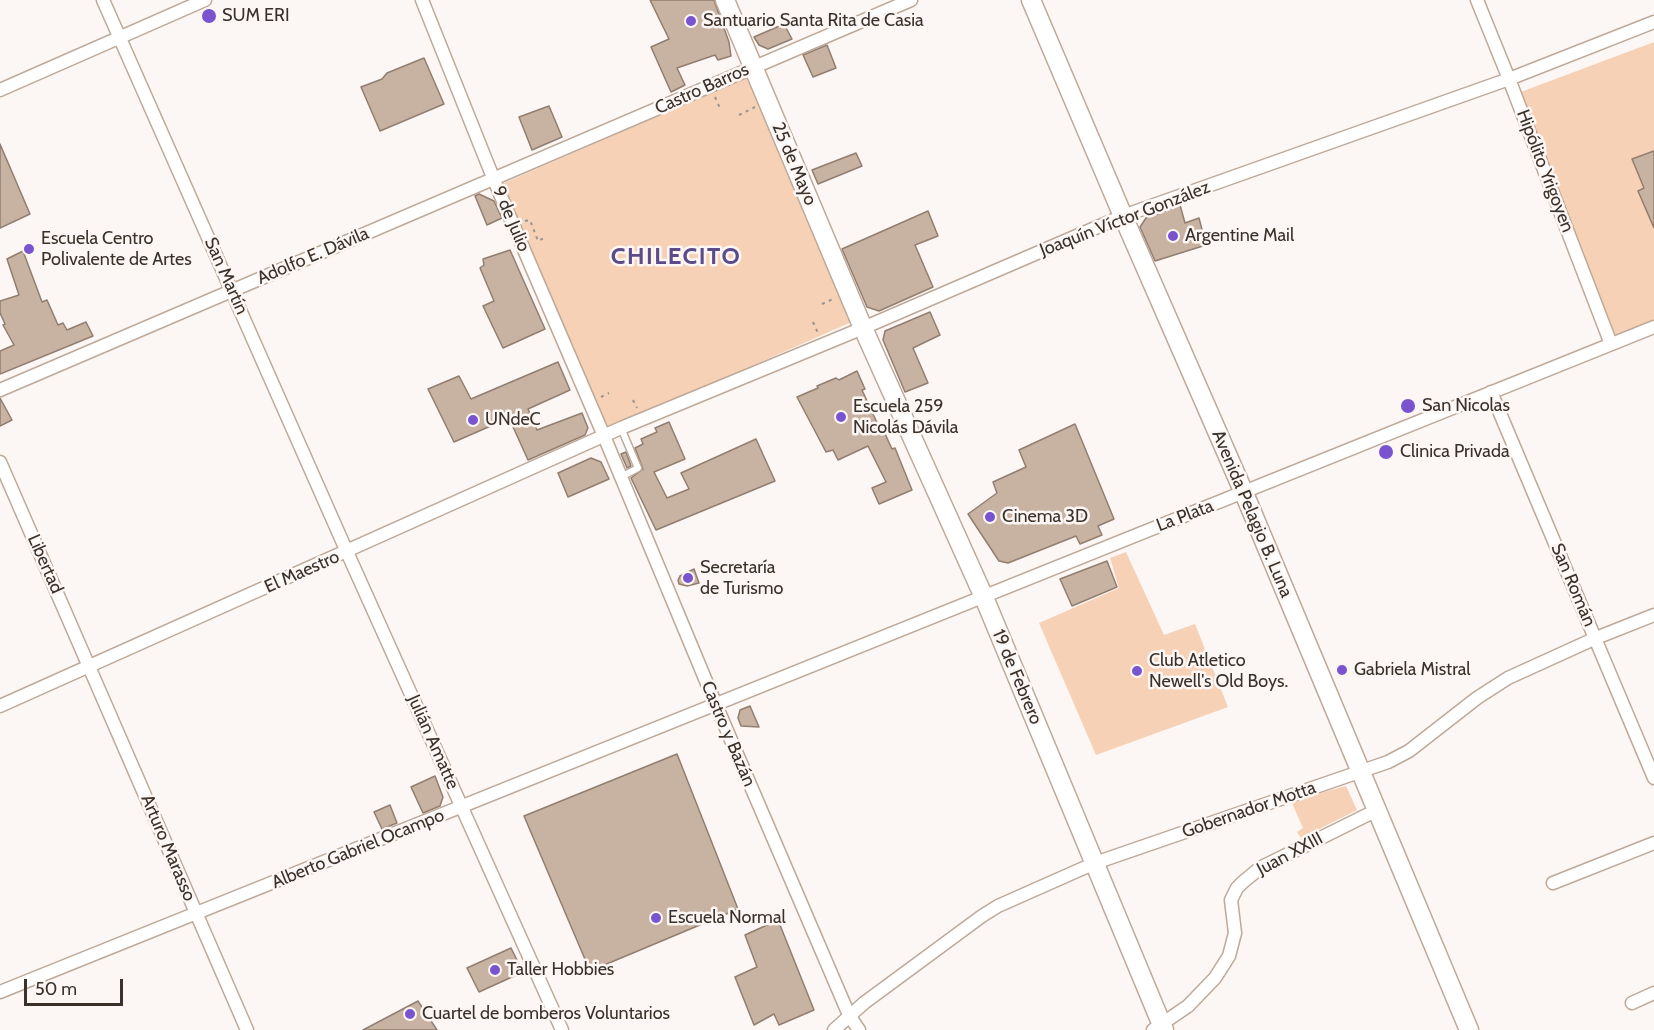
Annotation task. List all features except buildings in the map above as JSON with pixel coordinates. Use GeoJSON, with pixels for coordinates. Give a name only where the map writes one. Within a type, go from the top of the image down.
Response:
{"type":"FeatureCollection","features":[{"type":"Feature","properties":{"kind":"main road","name":"25 de Mayo"},"geometry":{"type":"LineString","coordinates":[[725,0],[863,328]]}},
{"type":"Feature","properties":{"kind":"main road","name":"Avenida Pelagio B. Luna"},"geometry":{"type":"LineString","coordinates":[[1031,0],[1244,493],[1469,1030]]}},
{"type":"Feature","properties":{"kind":"main road","name":"19 de Febrero"},"geometry":{"type":"LineString","coordinates":[[863,328],[983,595],[1095,863],[1160,1028]]}},
{"type":"Feature","properties":{"kind":"street","name":"San Martín"},"geometry":{"type":"LineString","coordinates":[[103,0],[347,552]]}},
{"type":"Feature","properties":{"kind":"street"},"geometry":{"type":"LineString","coordinates":[[0,90],[205,0]]}},
{"type":"Feature","properties":{"kind":"street","name":"9 de Julio"},"geometry":{"type":"LineString","coordinates":[[422,0],[494,180],[604,436]]}},
{"type":"Feature","properties":{"kind":"street","name":"Castro Barros"},"geometry":{"type":"LineString","coordinates":[[494,180],[753,66],[911,0]]}},
{"type":"Feature","properties":{"kind":"street","name":"Hipólito Yrigoyen"},"geometry":{"type":"LineString","coordinates":[[1477,0],[1611,344]]}},
{"type":"Feature","properties":{"kind":"street","name":"Joaquín Víctor González"},"geometry":{"type":"LineString","coordinates":[[604,436],[1123,216],[1509,79],[1654,22]]}},
{"type":"Feature","properties":{"kind":"street","name":"Adolfo E. Dávila"},"geometry":{"type":"LineString","coordinates":[[0,390],[494,180]]}},
{"type":"Feature","properties":{"kind":"street","name":"La Plata"},"geometry":{"type":"LineString","coordinates":[[716,705],[983,595],[1244,493],[1654,327]]}},
{"type":"Feature","properties":{"kind":"street","name":"San Román"},"geometry":{"type":"LineString","coordinates":[[1491,392],[1654,778]]}},
{"type":"Feature","properties":{"kind":"street","name":"Castro y Bazán"},"geometry":{"type":"LineString","coordinates":[[604,436],[849,1015],[860,1030]]}},
{"type":"Feature","properties":{"kind":"street","name":"El Maestro"},"geometry":{"type":"LineString","coordinates":[[0,706],[604,436]]}},
{"type":"Feature","properties":{"kind":"street","name":"Libertad"},"geometry":{"type":"LineString","coordinates":[[0,462],[90,666]]}},
{"type":"Feature","properties":{"kind":"street","name":"Julián Amatte"},"geometry":{"type":"LineString","coordinates":[[347,552],[562,1030]]}},
{"type":"Feature","properties":{"kind":"street","name":"Gobernador Motta"},"geometry":{"type":"LineString","coordinates":[[834,1030],[849,1015],[998,906],[1095,863],[1388,762],[1409,751],[1477,698],[1508,678],[1538,663],[1654,615]]}},
{"type":"Feature","properties":{"kind":"street","name":"Arturo Marasso"},"geometry":{"type":"LineString","coordinates":[[90,666],[247,1030]]}},
{"type":"Feature","properties":{"kind":"street","name":"Alberto Gabriel Ocampo"},"geometry":{"type":"LineString","coordinates":[[0,992],[716,705]]}},
{"type":"Feature","properties":{"kind":"street","name":"Juan XXIII"},"geometry":{"type":"LineString","coordinates":[[1160,1028],[1203,991],[1229,956],[1235,933],[1231,900],[1237,888],[1260,868],[1377,810]]}},
{"type":"Feature","properties":{"kind":"street"},"geometry":{"type":"LineString","coordinates":[[1552,883],[1654,843]]}},
{"type":"Feature","properties":{"kind":"street"},"geometry":{"type":"LineString","coordinates":[[1632,1003],[1654,993]]}},
{"type":"Feature","properties":{"kind":"lane"},"geometry":{"type":"LineString","coordinates":[[621,428],[638,468],[621,477]]}},
{"type":"Feature","properties":{"kind":"path"},"geometry":{"type":"LineString","coordinates":[[514,226],[530,220],[538,241],[544,238]]}},
{"type":"Feature","properties":{"kind":"shaded area"},"geometry":{"type":"Polygon","coordinates":[[[1654,42],[1654,320],[1614,335],[1518,93],[1654,42]]]}},
{"type":"Feature","properties":{"kind":"shaded area"},"geometry":{"type":"Polygon","coordinates":[[[748,77],[854,321],[608,429],[502,184],[748,77]]]}},
{"type":"Feature","properties":{"kind":"shaded area","name":"Club Atletico Newell's Old Boys."},"geometry":{"type":"Polygon","coordinates":[[[1126,552],[1164,635],[1195,624],[1228,707],[1096,755],[1039,623],[1119,588],[1110,558],[1126,552]]]}},
{"type":"Feature","properties":{"kind":"shaded area"},"geometry":{"type":"Polygon","coordinates":[[[1346,786],[1357,810],[1301,838],[1297,832],[1303,828],[1291,801],[1346,786]]]}},
{"type":"Feature","properties":{"kind":"place","name":"SUM ERI"},"geometry":{"type":"Point","coordinates":[209,16]}},
{"type":"Feature","properties":{"kind":"place","name":"Santuario Santa Rita de Casia"},"geometry":{"type":"Point","coordinates":[691,21]}},
{"type":"Feature","properties":{"kind":"place","name":"Argentine Mail"},"geometry":{"type":"Point","coordinates":[1173,236]}},
{"type":"Feature","properties":{"kind":"place","name":"Escuela Centro Polivalente de Artes"},"geometry":{"type":"Point","coordinates":[29,249]}},
{"type":"Feature","properties":{"kind":"place","name":"San Nicolas"},"geometry":{"type":"Point","coordinates":[1408,406]}},
{"type":"Feature","properties":{"kind":"place","name":"Escuela 259 Nicolás Dávila"},"geometry":{"type":"Point","coordinates":[841,417]}},
{"type":"Feature","properties":{"kind":"place","name":"UNdeC"},"geometry":{"type":"Point","coordinates":[473,420]}},
{"type":"Feature","properties":{"kind":"place","name":"Clinica Privada"},"geometry":{"type":"Point","coordinates":[1386,452]}},
{"type":"Feature","properties":{"kind":"place","name":"Cinema 3D"},"geometry":{"type":"Point","coordinates":[990,517]}},
{"type":"Feature","properties":{"kind":"place","name":"Secretaría de Turismo"},"geometry":{"type":"Point","coordinates":[688,578]}},
{"type":"Feature","properties":{"kind":"place","name":"Gabriela Mistral"},"geometry":{"type":"Point","coordinates":[1342,670]}},
{"type":"Feature","properties":{"kind":"place","name":"Club Atletico Newell's Old Boys."},"geometry":{"type":"Point","coordinates":[1137,671]}},
{"type":"Feature","properties":{"kind":"place","name":"Escuela Normal"},"geometry":{"type":"Point","coordinates":[656,918]}},
{"type":"Feature","properties":{"kind":"place","name":"Taller Hobbies"},"geometry":{"type":"Point","coordinates":[495,970]}},
{"type":"Feature","properties":{"kind":"place","name":"Cuartel de bomberos Voluntarios"},"geometry":{"type":"Point","coordinates":[410,1014]}},
{"type":"Feature","properties":{"kind":"district","name":"CHILECITO"},"geometry":{"type":"Point","coordinates":[676,257]}}]}
